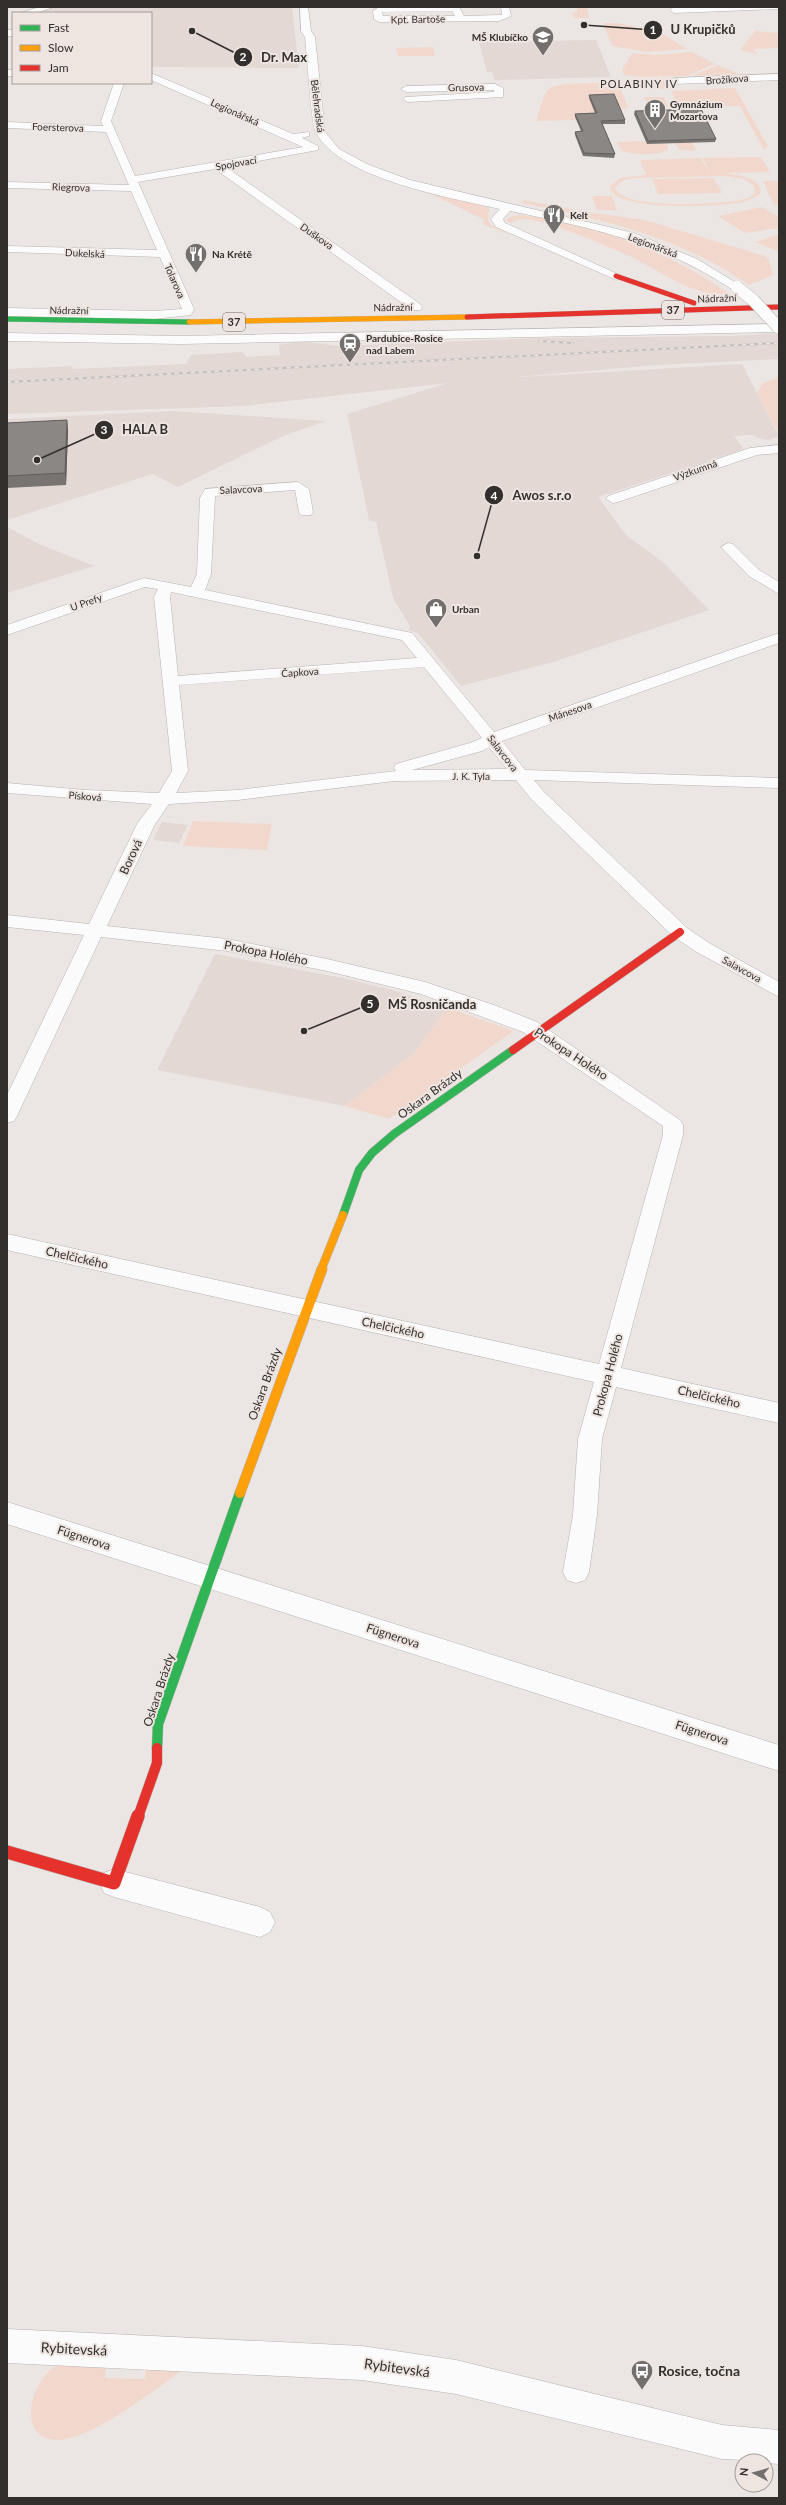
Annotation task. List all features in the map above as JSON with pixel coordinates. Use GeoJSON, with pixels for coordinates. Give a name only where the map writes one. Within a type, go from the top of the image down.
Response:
{"type":"FeatureCollection","features":[{"type":"Feature","properties":{"kind":"main road"},"geometry":{"type":"LineString","coordinates":[[590,313],[636,307],[648,299],[640,289],[616,276]]}},
{"type":"Feature","properties":{"kind":"main road"},"geometry":{"type":"LineString","coordinates":[[616,276],[689,302],[755,308]]}},
{"type":"Feature","properties":{"kind":"main road","name":"Nádražní"},"geometry":{"type":"LineString","coordinates":[[7,319],[187,322],[590,313],[779,307]]}},
{"type":"Feature","properties":{"kind":"main road","name":"Nádražní"},"geometry":{"type":"LineString","coordinates":[[7,328],[143,330],[308,329],[779,323]]}},
{"type":"Feature","properties":{"kind":"main road","name":"Oskara Brázdy"},"geometry":{"type":"LineString","coordinates":[[114,1883],[157,1763],[158,1724],[348,1195],[366,1161],[394,1134],[680,932]]}},
{"type":"Feature","properties":{"kind":"main road"},"geometry":{"type":"LineString","coordinates":[[7,1852],[114,1883]]}},
{"type":"Feature","properties":{"kind":"street"},"geometry":{"type":"LineString","coordinates":[[29,12],[50,7]]}},
{"type":"Feature","properties":{"kind":"street","name":"Bělehradská"},"geometry":{"type":"LineString","coordinates":[[304,7],[306,31],[310,37],[320,132],[330,147]]}},
{"type":"Feature","properties":{"kind":"street","name":"Bělehradská"},"geometry":{"type":"LineString","coordinates":[[310,37],[313,30],[311,7]]}},
{"type":"Feature","properties":{"kind":"street","name":"Kpt. Bartoše"},"geometry":{"type":"LineString","coordinates":[[460,18],[458,10],[454,8],[382,9],[377,11],[379,19],[383,20],[503,18],[507,15],[505,7]]}},
{"type":"Feature","properties":{"kind":"street"},"geometry":{"type":"LineString","coordinates":[[674,10],[777,7]]}},
{"type":"Feature","properties":{"kind":"street","name":"Legionářská"},"geometry":{"type":"LineString","coordinates":[[152,76],[292,137]]}},
{"type":"Feature","properties":{"kind":"street","name":"Brožíkova"},"geometry":{"type":"LineString","coordinates":[[674,81],[779,77]]}},
{"type":"Feature","properties":{"kind":"street","name":"Tolarova"},"geometry":{"type":"LineString","coordinates":[[7,312],[154,315],[186,313],[188,309],[109,129],[106,118],[118,84]]}},
{"type":"Feature","properties":{"kind":"street","name":"Grusova"},"geometry":{"type":"LineString","coordinates":[[406,89],[495,87],[500,95],[408,99]]}},
{"type":"Feature","properties":{"kind":"street","name":"Foersterova"},"geometry":{"type":"LineString","coordinates":[[7,125],[109,129]]}},
{"type":"Feature","properties":{"kind":"street"},"geometry":{"type":"LineString","coordinates":[[292,137],[320,132]]}},
{"type":"Feature","properties":{"kind":"street","name":"Spojovací"},"geometry":{"type":"LineString","coordinates":[[133,184],[314,148],[292,137]]}},
{"type":"Feature","properties":{"kind":"street","name":"Legionářská"},"geometry":{"type":"LineString","coordinates":[[330,147],[352,162],[394,179],[508,206],[582,221],[643,240],[700,264],[737,288],[779,323]]}},
{"type":"Feature","properties":{"kind":"street","name":"Duškova"},"geometry":{"type":"LineString","coordinates":[[218,166],[416,307]]}},
{"type":"Feature","properties":{"kind":"street","name":"Riegrova"},"geometry":{"type":"LineString","coordinates":[[7,185],[113,189],[133,184]]}},
{"type":"Feature","properties":{"kind":"street"},"geometry":{"type":"LineString","coordinates":[[508,206],[497,219],[500,225],[616,276]]}},
{"type":"Feature","properties":{"kind":"street","name":"Dukelská"},"geometry":{"type":"LineString","coordinates":[[7,249],[164,254]]}},
{"type":"Feature","properties":{"kind":"street"},"geometry":{"type":"LineString","coordinates":[[7,337],[181,340],[594,332],[779,323]]}},
{"type":"Feature","properties":{"kind":"street","name":"Výzkumná"},"geometry":{"type":"LineString","coordinates":[[613,499],[741,455],[760,450],[779,449]]}},
{"type":"Feature","properties":{"kind":"street","name":"Salavcova"},"geometry":{"type":"LineString","coordinates":[[197,592],[204,574],[207,498],[210,492],[298,486],[302,489],[306,512]]}},
{"type":"Feature","properties":{"kind":"street"},"geometry":{"type":"LineString","coordinates":[[728,547],[750,570],[779,589]]}},
{"type":"Feature","properties":{"kind":"street","name":"U Prefy"},"geometry":{"type":"LineString","coordinates":[[7,630],[140,583],[166,587]]}},
{"type":"Feature","properties":{"kind":"street","name":"Salavcova"},"geometry":{"type":"LineString","coordinates":[[166,587],[397,632],[411,639],[493,740],[520,776],[550,807],[680,932],[702,947],[779,990]]}},
{"type":"Feature","properties":{"kind":"street","name":"Borová"},"geometry":{"type":"LineString","coordinates":[[7,1116],[97,930],[146,824],[175,783],[180,771],[162,597],[166,587]]}},
{"type":"Feature","properties":{"kind":"street","name":"Mánesova"},"geometry":{"type":"LineString","coordinates":[[359,779],[476,747],[506,733],[779,638]]}},
{"type":"Feature","properties":{"kind":"street","name":"Čapkova"},"geometry":{"type":"LineString","coordinates":[[171,681],[429,662]]}},
{"type":"Feature","properties":{"kind":"street","name":"J. K. Tyla"},"geometry":{"type":"LineString","coordinates":[[164,799],[224,796],[359,779],[413,775],[520,776],[779,783]]}},
{"type":"Feature","properties":{"kind":"street","name":"Písková"},"geometry":{"type":"LineString","coordinates":[[7,788],[126,799],[164,799]]}},
{"type":"Feature","properties":{"kind":"street","name":"Prokopa Holého"},"geometry":{"type":"LineString","coordinates":[[7,921],[227,945],[365,973],[488,1010],[538,1031],[666,1117],[674,1125],[674,1135],[590,1439],[585,1516],[576,1572]]}},
{"type":"Feature","properties":{"kind":"street","name":"Chelčického"},"geometry":{"type":"LineString","coordinates":[[7,1242],[779,1413]]}},
{"type":"Feature","properties":{"kind":"street","name":"Fügnerova"},"geometry":{"type":"LineString","coordinates":[[7,1513],[779,1758]]}},
{"type":"Feature","properties":{"kind":"street"},"geometry":{"type":"LineString","coordinates":[[114,1883],[260,1922]]}},
{"type":"Feature","properties":{"kind":"street","name":"Rybitevská"},"geometry":{"type":"LineString","coordinates":[[7,2346],[362,2362],[456,2377],[722,2442],[779,2447]]}},
{"type":"Feature","properties":{"kind":"shaded area"},"geometry":{"type":"Polygon","coordinates":[[[43,7],[292,7],[299,68],[152,67],[152,12],[28,11],[43,7]]]}},
{"type":"Feature","properties":{"kind":"shaded area"},"geometry":{"type":"Polygon","coordinates":[[[576,7],[587,7],[589,18],[574,18],[572,13],[578,12],[576,7]]]}},
{"type":"Feature","properties":{"kind":"shaded area"},"geometry":{"type":"Polygon","coordinates":[[[603,23],[618,23],[660,33],[687,49],[647,52],[612,46],[603,23]]]}},
{"type":"Feature","properties":{"kind":"shaded area"},"geometry":{"type":"Polygon","coordinates":[[[757,29],[757,31],[779,33],[779,48],[754,49],[757,54],[740,50],[757,29]]]}},
{"type":"Feature","properties":{"kind":"shaded area","name":"MŠ Klubíčko"},"geometry":{"type":"Polygon","coordinates":[[[596,40],[611,77],[495,80],[492,72],[487,72],[479,42],[596,40]]]}},
{"type":"Feature","properties":{"kind":"shaded area"},"geometry":{"type":"Polygon","coordinates":[[[433,47],[435,56],[398,56],[396,48],[433,47]]]}},
{"type":"Feature","properties":{"kind":"shaded area"},"geometry":{"type":"Polygon","coordinates":[[[692,52],[715,64],[687,76],[640,77],[624,75],[622,70],[632,53],[656,55],[692,52]]]}},
{"type":"Feature","properties":{"kind":"shaded area"},"geometry":{"type":"Polygon","coordinates":[[[718,65],[739,74],[693,76],[694,75],[718,65]]]}},
{"type":"Feature","properties":{"kind":"shaded area"},"geometry":{"type":"Polygon","coordinates":[[[669,78],[672,85],[663,85],[665,89],[630,88],[627,81],[669,78]]]}},
{"type":"Feature","properties":{"kind":"shaded area"},"geometry":{"type":"Polygon","coordinates":[[[580,83],[618,83],[628,107],[624,109],[614,108],[589,98],[597,116],[575,117],[576,120],[536,121],[545,94],[552,88],[560,85],[580,83]]]}},
{"type":"Feature","properties":{"kind":"shaded area"},"geometry":{"type":"Polygon","coordinates":[[[735,88],[768,146],[764,150],[740,106],[682,107],[678,106],[671,91],[735,88]]]}},
{"type":"Feature","properties":{"kind":"shaded area"},"geometry":{"type":"Polygon","coordinates":[[[644,97],[664,97],[668,106],[648,106],[644,97]]]}},
{"type":"Feature","properties":{"kind":"shaded area"},"geometry":{"type":"Polygon","coordinates":[[[673,140],[691,140],[696,151],[680,150],[673,140]]]}},
{"type":"Feature","properties":{"kind":"shaded area"},"geometry":{"type":"Polygon","coordinates":[[[646,141],[667,144],[668,149],[652,154],[630,153],[621,150],[617,142],[646,141]]]}},
{"type":"Feature","properties":{"kind":"shaded area"},"geometry":{"type":"Polygon","coordinates":[[[761,157],[770,172],[727,173],[751,179],[759,185],[761,190],[759,195],[745,202],[733,204],[672,206],[651,204],[632,201],[617,196],[610,188],[611,185],[621,178],[646,175],[640,160],[701,158],[710,174],[703,158],[761,157]],[[725,176],[633,178],[624,180],[615,188],[622,195],[635,200],[652,203],[692,204],[727,202],[738,201],[751,197],[755,192],[754,186],[744,179],[725,176]]]}},
{"type":"Feature","properties":{"kind":"shaded area"},"geometry":{"type":"Polygon","coordinates":[[[714,178],[722,193],[658,194],[652,179],[714,178]]]}},
{"type":"Feature","properties":{"kind":"shaded area"},"geometry":{"type":"Polygon","coordinates":[[[763,181],[779,181],[779,204],[774,205],[763,181]]]}},
{"type":"Feature","properties":{"kind":"shaded area"},"geometry":{"type":"Polygon","coordinates":[[[429,193],[489,207],[488,221],[491,225],[510,235],[482,224],[485,220],[431,194],[425,194],[429,193]]]}},
{"type":"Feature","properties":{"kind":"shaded area"},"geometry":{"type":"Polygon","coordinates":[[[592,196],[612,196],[617,210],[597,210],[592,196]]]}},
{"type":"Feature","properties":{"kind":"shaded area"},"geometry":{"type":"Polygon","coordinates":[[[524,200],[586,212],[645,220],[765,256],[769,260],[773,275],[749,285],[723,268],[668,242],[610,223],[521,203],[524,200]]]}},
{"type":"Feature","properties":{"kind":"shaded area"},"geometry":{"type":"Polygon","coordinates":[[[762,207],[779,217],[779,228],[745,233],[718,216],[762,207]]]}},
{"type":"Feature","properties":{"kind":"shaded area"},"geometry":{"type":"Polygon","coordinates":[[[521,215],[549,219],[604,232],[657,253],[682,265],[730,294],[717,294],[693,289],[671,279],[630,256],[546,223],[521,219],[511,223],[506,220],[512,216],[521,215]]]}},
{"type":"Feature","properties":{"kind":"shaded area"},"geometry":{"type":"Polygon","coordinates":[[[779,234],[779,252],[756,242],[779,234]]]}},
{"type":"Feature","properties":{"kind":"shaded area"},"geometry":{"type":"Polygon","coordinates":[[[779,333],[779,359],[657,365],[504,378],[742,364],[779,436],[769,440],[760,439],[752,435],[734,436],[744,449],[598,497],[627,536],[663,562],[709,610],[553,662],[461,686],[418,633],[408,630],[410,626],[393,598],[376,522],[369,520],[347,414],[448,383],[244,406],[7,414],[7,369],[72,366],[73,369],[186,364],[191,355],[242,352],[247,357],[280,355],[279,345],[301,341],[338,346],[540,338],[730,336],[779,333]]]}},
{"type":"Feature","properties":{"kind":"shaded area"},"geometry":{"type":"Polygon","coordinates":[[[779,377],[779,434],[757,393],[763,383],[779,377]]]}},
{"type":"Feature","properties":{"kind":"shaded area"},"geometry":{"type":"Polygon","coordinates":[[[173,411],[326,421],[283,436],[178,487],[153,474],[7,520],[7,419],[173,411]]]}},
{"type":"Feature","properties":{"kind":"shaded area"},"geometry":{"type":"Polygon","coordinates":[[[7,527],[39,544],[94,566],[7,593],[7,527]]]}},
{"type":"Feature","properties":{"kind":"shaded area"},"geometry":{"type":"Polygon","coordinates":[[[193,821],[272,824],[267,850],[183,846],[193,821]]]}},
{"type":"Feature","properties":{"kind":"shaded area"},"geometry":{"type":"Polygon","coordinates":[[[162,822],[188,825],[179,843],[153,840],[162,822]]]}},
{"type":"Feature","properties":{"kind":"shaded area"},"geometry":{"type":"Polygon","coordinates":[[[215,954],[343,978],[393,990],[448,1008],[413,1054],[345,1106],[157,1070],[215,954]]]}},
{"type":"Feature","properties":{"kind":"shaded area"},"geometry":{"type":"Polygon","coordinates":[[[448,1008],[514,1031],[389,1119],[345,1106],[413,1054],[448,1008]]]}},
{"type":"Feature","properties":{"kind":"shaded area"},"geometry":{"type":"Polygon","coordinates":[[[59,2364],[106,2365],[105,2378],[145,2379],[146,2367],[182,2368],[181,2371],[139,2402],[103,2424],[86,2433],[57,2440],[44,2437],[35,2429],[31,2419],[31,2406],[41,2382],[49,2371],[59,2364]]]}},
{"type":"Feature","properties":{"kind":"building"},"geometry":{"type":"Polygon","coordinates":[[[614,94],[625,120],[601,121],[615,154],[584,153],[575,132],[583,131],[575,114],[597,113],[589,95],[614,94]]]}},
{"type":"Feature","properties":{"kind":"building"},"geometry":{"type":"Polygon","coordinates":[[[701,109],[716,139],[648,141],[635,111],[701,109]]]}},
{"type":"Feature","properties":{"kind":"building"},"geometry":{"type":"Polygon","coordinates":[[[67,420],[65,473],[7,476],[7,423],[67,420]]]}},
{"type":"Feature","properties":{"kind":"railway"},"geometry":{"type":"LineString","coordinates":[[539,341],[573,343]]}},
{"type":"Feature","properties":{"kind":"railway"},"geometry":{"type":"LineString","coordinates":[[7,382],[779,343]]}},
{"type":"Feature","properties":{"kind":"traffic: fast"},"geometry":{"type":"LineString","coordinates":[[7,319],[189,322]]}},
{"type":"Feature","properties":{"kind":"traffic: fast"},"geometry":{"type":"LineString","coordinates":[[343,1215],[359,1170],[372,1153],[394,1134],[513,1050]]}},
{"type":"Feature","properties":{"kind":"traffic: fast"},"geometry":{"type":"LineString","coordinates":[[157,1748],[158,1724],[240,1493]]}},
{"type":"Feature","properties":{"kind":"traffic: slow"},"geometry":{"type":"LineString","coordinates":[[189,322],[467,317]]}},
{"type":"Feature","properties":{"kind":"traffic: slow"},"geometry":{"type":"LineString","coordinates":[[240,1493],[301,1322],[343,1215]]}},
{"type":"Feature","properties":{"kind":"traffic: jam"},"geometry":{"type":"LineString","coordinates":[[616,276],[694,303]]}},
{"type":"Feature","properties":{"kind":"traffic: jam"},"geometry":{"type":"LineString","coordinates":[[467,317],[779,307]]}},
{"type":"Feature","properties":{"kind":"traffic: jam"},"geometry":{"type":"LineString","coordinates":[[513,1050],[680,932]]}},
{"type":"Feature","properties":{"kind":"traffic: jam"},"geometry":{"type":"LineString","coordinates":[[7,1852],[114,1883],[157,1763],[157,1748]]}},
{"type":"Feature","properties":{"kind":"place","name":"U Krupičků"},"geometry":{"type":"Point","coordinates":[584,25]}},
{"type":"Feature","properties":{"kind":"place","name":"Dr. Max"},"geometry":{"type":"Point","coordinates":[192,31]}},
{"type":"Feature","properties":{"kind":"place","name":"MŠ Klubíčko"},"geometry":{"type":"Point","coordinates":[543,56]}},
{"type":"Feature","properties":{"kind":"place","name":"Gymnázium Mozartova"},"geometry":{"type":"Point","coordinates":[655,130]}},
{"type":"Feature","properties":{"kind":"place","name":"Kelt"},"geometry":{"type":"Point","coordinates":[554,234]}},
{"type":"Feature","properties":{"kind":"place","name":"Na Krétě"},"geometry":{"type":"Point","coordinates":[196,274]}},
{"type":"Feature","properties":{"kind":"place","name":"Pardubice-Rosice nad Labem"},"geometry":{"type":"Point","coordinates":[350,364]}},
{"type":"Feature","properties":{"kind":"place","name":"HALA B"},"geometry":{"type":"Point","coordinates":[37,460]}},
{"type":"Feature","properties":{"kind":"place","name":"Awos s.r.o"},"geometry":{"type":"Point","coordinates":[477,556]}},
{"type":"Feature","properties":{"kind":"place","name":"Urban"},"geometry":{"type":"Point","coordinates":[436,628]}},
{"type":"Feature","properties":{"kind":"place","name":"MŠ Rosničanda"},"geometry":{"type":"Point","coordinates":[304,1031]}},
{"type":"Feature","properties":{"kind":"place","name":"Rosice, točna"},"geometry":{"type":"Point","coordinates":[642,2390]}},
{"type":"Feature","properties":{"kind":"district","name":"POLABINY IV"},"geometry":{"type":"Point","coordinates":[639,84]}}]}
